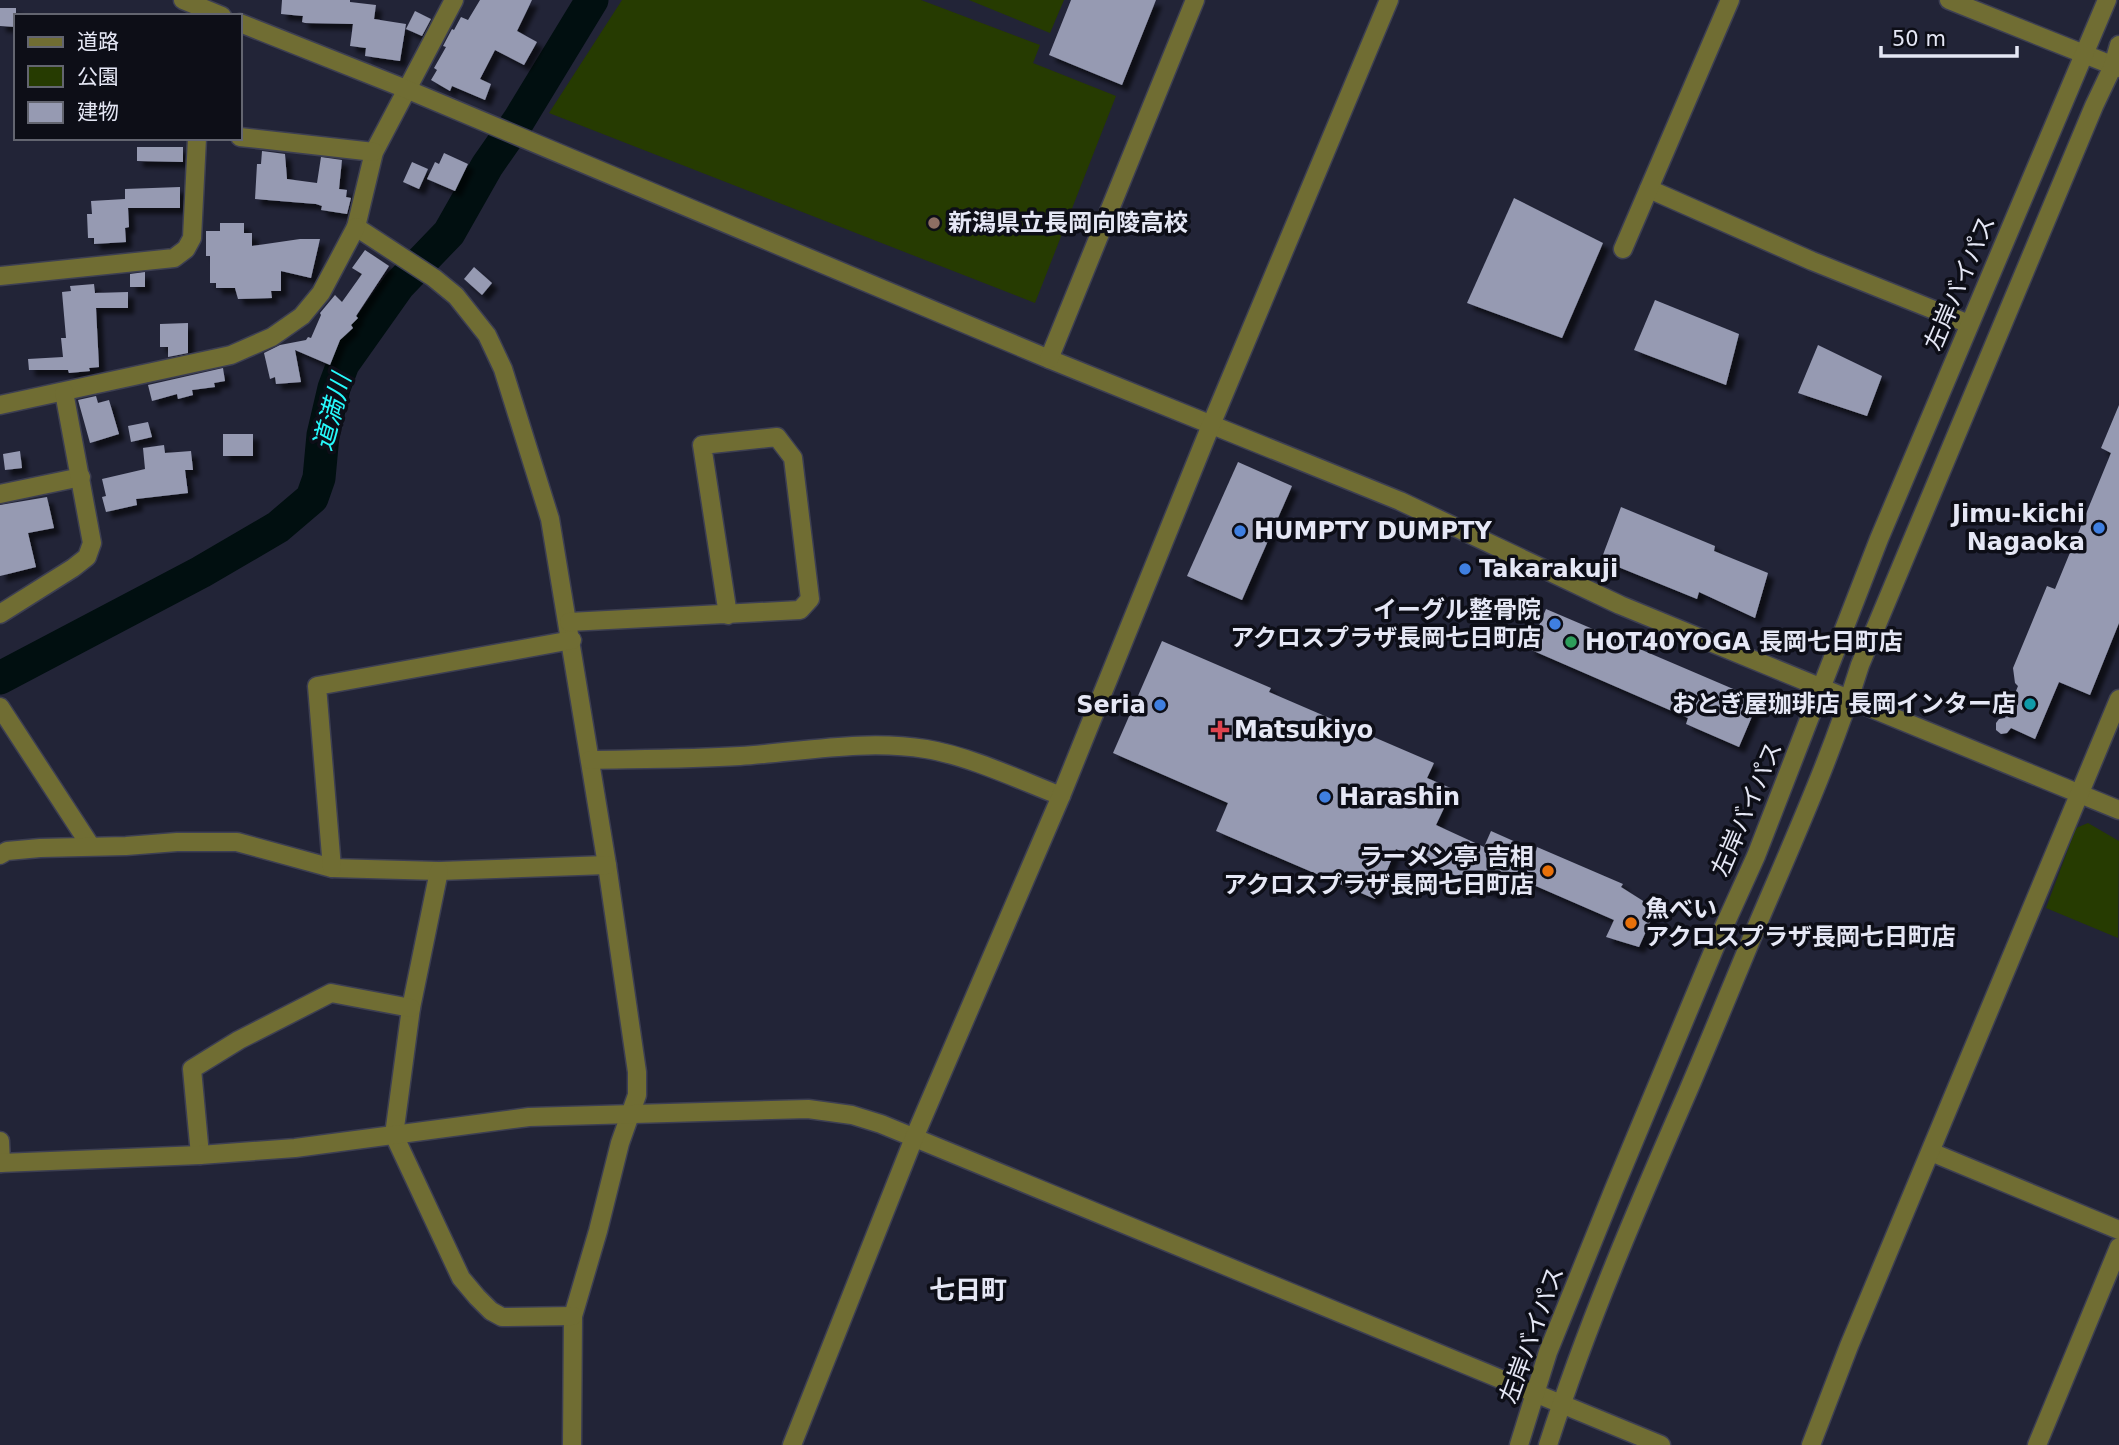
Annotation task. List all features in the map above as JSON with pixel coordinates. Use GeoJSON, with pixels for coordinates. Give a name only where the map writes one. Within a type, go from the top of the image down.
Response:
{"type":"FeatureCollection","features":[{"type":"Feature","properties":{"kind":"street"},"geometry":{"type":"LineString","coordinates":[[183,0],[203,12]]}},
{"type":"Feature","properties":{"kind":"street"},"geometry":{"type":"LineString","coordinates":[[0,405],[232,355],[272,337],[302,316],[321,293],[356,227],[374,152],[454,0]]}},
{"type":"Feature","properties":{"kind":"street"},"geometry":{"type":"LineString","coordinates":[[1049,359],[1195,0]]}},
{"type":"Feature","properties":{"kind":"street"},"geometry":{"type":"LineString","coordinates":[[792,1445],[914,1138],[1061,796],[1211,425],[1389,0]]}},
{"type":"Feature","properties":{"kind":"street"},"geometry":{"type":"LineString","coordinates":[[1623,248],[1731,0]]}},
{"type":"Feature","properties":{"kind":"street"},"geometry":{"type":"LineString","coordinates":[[1949,0],[2116,67]]}},
{"type":"Feature","properties":{"kind":"street","name":"左岸バイパス"},"geometry":{"type":"LineString","coordinates":[[1519,1445],[1548,1352],[1614,1189],[1706,966],[1756,856],[1880,539],[2107,0]]}},
{"type":"Feature","properties":{"kind":"street"},"geometry":{"type":"LineString","coordinates":[[242,24],[406,89],[1049,359],[1400,501],[1620,605],[2119,810]]}},
{"type":"Feature","properties":{"kind":"street","name":"左岸バイパス"},"geometry":{"type":"LineString","coordinates":[[1548,1445],[1618,1250],[1700,1063],[1849,700],[1860,665],[2094,106],[2116,67],[2119,45]]}},
{"type":"Feature","properties":{"kind":"street"},"geometry":{"type":"LineString","coordinates":[[242,136],[374,152]]}},
{"type":"Feature","properties":{"kind":"street"},"geometry":{"type":"LineString","coordinates":[[0,276],[174,258],[186,249],[192,238],[197,140]]}},
{"type":"Feature","properties":{"kind":"street"},"geometry":{"type":"LineString","coordinates":[[1650,189],[1812,261],[1969,324]]}},
{"type":"Feature","properties":{"kind":"street"},"geometry":{"type":"LineString","coordinates":[[356,227],[434,278],[456,296],[487,335],[503,369],[540,482],[550,519],[570,631],[637,1072],[637,1095],[620,1143],[573,1316],[572,1445]]}},
{"type":"Feature","properties":{"kind":"street"},"geometry":{"type":"LineString","coordinates":[[0,614],[87,557],[92,543],[64,392]]}},
{"type":"Feature","properties":{"kind":"street"},"geometry":{"type":"LineString","coordinates":[[332,869],[317,686],[570,631],[800,610],[810,598],[793,458],[777,437],[702,445],[728,615]]}},
{"type":"Feature","properties":{"kind":"street"},"geometry":{"type":"LineString","coordinates":[[0,494],[81,477]]}},
{"type":"Feature","properties":{"kind":"street"},"geometry":{"type":"LineString","coordinates":[[1811,1445],[1849,1346],[2119,699]]}},
{"type":"Feature","properties":{"kind":"street"},"geometry":{"type":"LineString","coordinates":[[0,707],[90,845]]}},
{"type":"Feature","properties":{"kind":"street"},"geometry":{"type":"LineString","coordinates":[[590,760],[738,756],[860,745],[892,745],[927,749],[959,758],[1061,796]]}},
{"type":"Feature","properties":{"kind":"street"},"geometry":{"type":"LineString","coordinates":[[0,855],[7,851],[90,845],[237,842],[332,869],[439,871],[607,865]]}},
{"type":"Feature","properties":{"kind":"street"},"geometry":{"type":"LineString","coordinates":[[439,871],[411,1008],[394,1135],[461,1278],[477,1297],[491,1311],[502,1317],[573,1316]]}},
{"type":"Feature","properties":{"kind":"street"},"geometry":{"type":"LineString","coordinates":[[200,1155],[192,1069],[239,1040],[331,993],[411,1008]]}},
{"type":"Feature","properties":{"kind":"street"},"geometry":{"type":"LineString","coordinates":[[0,1141],[1,1163],[200,1155],[295,1148],[529,1117],[632,1112],[829,1110],[881,1124],[1661,1445]]}},
{"type":"Feature","properties":{"kind":"street"},"geometry":{"type":"LineString","coordinates":[[1931,1152],[2119,1230]]}},
{"type":"Feature","properties":{"kind":"street"},"geometry":{"type":"LineString","coordinates":[[2037,1445],[2119,1247]]}},
{"type":"Feature","properties":{"kind":"green space","name":"新潟県立長岡向陵高校"},"geometry":{"type":"Polygon","coordinates":[[[622,0],[921,0],[1040,45],[1033,63],[1116,96],[1035,303],[549,113],[622,0]]]}},
{"type":"Feature","properties":{"kind":"green space"},"geometry":{"type":"Polygon","coordinates":[[[969,0],[1064,0],[1050,33],[969,0]]]}},
{"type":"Feature","properties":{"kind":"green space"},"geometry":{"type":"Polygon","coordinates":[[[2088,823],[2119,841],[2118,938],[2046,908],[2076,828],[2088,823]]]}},
{"type":"Feature","properties":{"kind":"building"},"geometry":{"type":"Polygon","coordinates":[[[282,0],[350,0],[376,5],[374,19],[406,24],[400,61],[365,56],[366,48],[350,46],[353,24],[305,23],[302,22],[303,16],[281,14],[282,0]]]}},
{"type":"Feature","properties":{"kind":"building"},"geometry":{"type":"Polygon","coordinates":[[[480,0],[532,0],[517,31],[537,42],[524,65],[495,50],[480,79],[491,84],[485,100],[452,86],[450,91],[431,80],[452,29],[454,30],[461,17],[468,20],[480,0]]]}},
{"type":"Feature","properties":{"kind":"building"},"geometry":{"type":"Polygon","coordinates":[[[1071,0],[1156,0],[1122,85],[1049,55],[1071,0]]]}},
{"type":"Feature","properties":{"kind":"building"},"geometry":{"type":"Polygon","coordinates":[[[0,8],[16,8],[14,27],[0,26],[0,8]]]}},
{"type":"Feature","properties":{"kind":"building"},"geometry":{"type":"Polygon","coordinates":[[[415,11],[431,19],[422,36],[406,29],[415,11]]]}},
{"type":"Feature","properties":{"kind":"building"},"geometry":{"type":"Polygon","coordinates":[[[137,147],[183,147],[183,162],[137,161],[137,147]]]}},
{"type":"Feature","properties":{"kind":"building"},"geometry":{"type":"Polygon","coordinates":[[[262,151],[285,154],[287,179],[317,183],[321,157],[342,160],[339,189],[347,190],[346,197],[351,198],[347,214],[321,210],[322,206],[316,204],[255,199],[257,164],[261,164],[262,151]]]}},
{"type":"Feature","properties":{"kind":"building"},"geometry":{"type":"Polygon","coordinates":[[[444,153],[468,164],[455,191],[427,179],[435,162],[439,164],[444,153]]]}},
{"type":"Feature","properties":{"kind":"building"},"geometry":{"type":"Polygon","coordinates":[[[412,162],[428,169],[419,189],[403,182],[412,162]]]}},
{"type":"Feature","properties":{"kind":"building"},"geometry":{"type":"Polygon","coordinates":[[[180,187],[180,208],[128,208],[129,227],[125,228],[126,242],[94,244],[94,238],[88,238],[87,214],[92,214],[91,201],[125,199],[125,189],[180,187]]]}},
{"type":"Feature","properties":{"kind":"building"},"geometry":{"type":"Polygon","coordinates":[[[1514,198],[1603,243],[1562,338],[1467,303],[1514,198]]]}},
{"type":"Feature","properties":{"kind":"building"},"geometry":{"type":"Polygon","coordinates":[[[220,223],[244,223],[244,233],[252,233],[252,246],[320,239],[311,278],[281,271],[281,291],[271,291],[272,298],[238,299],[235,288],[216,288],[216,283],[210,283],[206,231],[220,231],[220,223]]]}},
{"type":"Feature","properties":{"kind":"building"},"geometry":{"type":"Polygon","coordinates":[[[365,250],[389,266],[356,316],[358,318],[351,325],[353,328],[340,340],[330,365],[295,350],[301,382],[276,384],[275,377],[270,379],[264,353],[280,345],[311,338],[320,313],[335,295],[342,302],[362,274],[352,268],[365,250]]]}},
{"type":"Feature","properties":{"kind":"building"},"geometry":{"type":"Polygon","coordinates":[[[474,267],[492,283],[482,295],[464,279],[474,267]]]}},
{"type":"Feature","properties":{"kind":"building"},"geometry":{"type":"Polygon","coordinates":[[[145,272],[145,287],[130,287],[130,274],[145,272]]]}},
{"type":"Feature","properties":{"kind":"building"},"geometry":{"type":"Polygon","coordinates":[[[94,284],[95,293],[128,292],[128,308],[96,308],[99,367],[89,368],[90,371],[69,373],[68,370],[29,370],[28,359],[63,357],[61,338],[66,338],[62,292],[71,291],[70,286],[94,284]]]}},
{"type":"Feature","properties":{"kind":"building"},"geometry":{"type":"Polygon","coordinates":[[[1655,300],[1739,334],[1726,385],[1634,350],[1655,300]]]}},
{"type":"Feature","properties":{"kind":"building"},"geometry":{"type":"Polygon","coordinates":[[[188,323],[188,353],[168,357],[168,347],[160,347],[160,324],[188,323]]]}},
{"type":"Feature","properties":{"kind":"building"},"geometry":{"type":"Polygon","coordinates":[[[1818,345],[1882,376],[1867,416],[1798,393],[1818,345]]]}},
{"type":"Feature","properties":{"kind":"building"},"geometry":{"type":"Polygon","coordinates":[[[223,368],[225,381],[214,383],[215,387],[192,390],[193,395],[178,399],[177,394],[152,401],[148,385],[223,368]]]}},
{"type":"Feature","properties":{"kind":"building"},"geometry":{"type":"Polygon","coordinates":[[[96,396],[98,403],[109,400],[119,434],[90,443],[78,400],[96,396]]]}},
{"type":"Feature","properties":{"kind":"building"},"geometry":{"type":"Polygon","coordinates":[[[2119,405],[2119,623],[2090,695],[2059,682],[2035,739],[2011,728],[2007,733],[2001,734],[1996,730],[1996,723],[2005,718],[2018,686],[2013,668],[2047,586],[2055,589],[2111,453],[2101,448],[2119,405]]]}},
{"type":"Feature","properties":{"kind":"building"},"geometry":{"type":"Polygon","coordinates":[[[148,422],[152,437],[131,442],[128,426],[148,422]]]}},
{"type":"Feature","properties":{"kind":"building"},"geometry":{"type":"Polygon","coordinates":[[[223,434],[253,434],[253,456],[223,456],[223,434]]]}},
{"type":"Feature","properties":{"kind":"building"},"geometry":{"type":"Polygon","coordinates":[[[164,445],[165,453],[191,451],[193,470],[185,470],[188,493],[136,499],[137,505],[106,512],[102,497],[106,496],[102,479],[145,469],[143,448],[164,445]]]}},
{"type":"Feature","properties":{"kind":"building"},"geometry":{"type":"Polygon","coordinates":[[[20,451],[22,468],[5,470],[3,454],[20,451]]]}},
{"type":"Feature","properties":{"kind":"building","name":"HUMPTY DUMPTY"},"geometry":{"type":"Polygon","coordinates":[[[1238,462],[1292,486],[1242,600],[1187,576],[1238,462]]]}},
{"type":"Feature","properties":{"kind":"building"},"geometry":{"type":"Polygon","coordinates":[[[47,497],[54,528],[28,533],[36,567],[0,576],[0,505],[47,497]]]}},
{"type":"Feature","properties":{"kind":"building"},"geometry":{"type":"Polygon","coordinates":[[[1621,507],[1715,546],[1714,551],[1768,573],[1755,618],[1699,592],[1697,599],[1601,560],[1621,507]]]}},
{"type":"Feature","properties":{"kind":"building"},"geometry":{"type":"Polygon","coordinates":[[[1546,609],[1759,700],[1739,747],[1686,724],[1688,718],[1529,649],[1546,609]]]}},
{"type":"Feature","properties":{"kind":"building"},"geometry":{"type":"Polygon","coordinates":[[[1162,641],[1271,688],[1269,692],[1434,763],[1427,778],[1453,789],[1436,825],[1484,847],[1491,831],[1536,851],[1537,847],[1623,884],[1621,887],[1656,909],[1639,947],[1606,937],[1614,920],[1508,874],[1499,895],[1396,849],[1375,899],[1216,831],[1228,803],[1113,753],[1162,641]]]}},
{"type":"Feature","properties":{"kind":"waterway","name":"道満川"},"geometry":{"type":"LineString","coordinates":[[0,678],[201,572],[278,527],[312,498],[319,478],[323,435],[334,388],[343,364],[399,285],[449,233],[487,166],[519,120],[592,0]]}},
{"type":"Feature","properties":{"kind":"place","name":"新潟県立長岡向陵高校"},"geometry":{"type":"Point","coordinates":[934,223]}},
{"type":"Feature","properties":{"kind":"place","name":"Jimu-kichi Nagaoka"},"geometry":{"type":"Point","coordinates":[2099,528]}},
{"type":"Feature","properties":{"kind":"place","name":"HUMPTY DUMPTY"},"geometry":{"type":"Point","coordinates":[1240,531]}},
{"type":"Feature","properties":{"kind":"place","name":"Takarakuji"},"geometry":{"type":"Point","coordinates":[1465,569]}},
{"type":"Feature","properties":{"kind":"place","name":"イーグル整骨院 アクロスプラザ長岡七日町店"},"geometry":{"type":"Point","coordinates":[1555,624]}},
{"type":"Feature","properties":{"kind":"place","name":"HOT40YOGA 長岡七日町店"},"geometry":{"type":"Point","coordinates":[1571,642]}},
{"type":"Feature","properties":{"kind":"place","name":"おとぎ屋珈琲店 長岡インター店"},"geometry":{"type":"Point","coordinates":[2030,704]}},
{"type":"Feature","properties":{"kind":"place","name":"Seria"},"geometry":{"type":"Point","coordinates":[1160,705]}},
{"type":"Feature","properties":{"kind":"place","name":"Matsukiyo"},"geometry":{"type":"Point","coordinates":[1220,730]}},
{"type":"Feature","properties":{"kind":"place","name":"Harashin"},"geometry":{"type":"Point","coordinates":[1325,797]}},
{"type":"Feature","properties":{"kind":"place","name":"ラーメン亭 吉相 アクロスプラザ長岡七日町店"},"geometry":{"type":"Point","coordinates":[1548,871]}},
{"type":"Feature","properties":{"kind":"place","name":"魚べい アクロスプラザ長岡七日町店"},"geometry":{"type":"Point","coordinates":[1631,923]}},
{"type":"Feature","properties":{"kind":"district","name":"七日町"},"geometry":{"type":"Point","coordinates":[968,1290]}}]}
